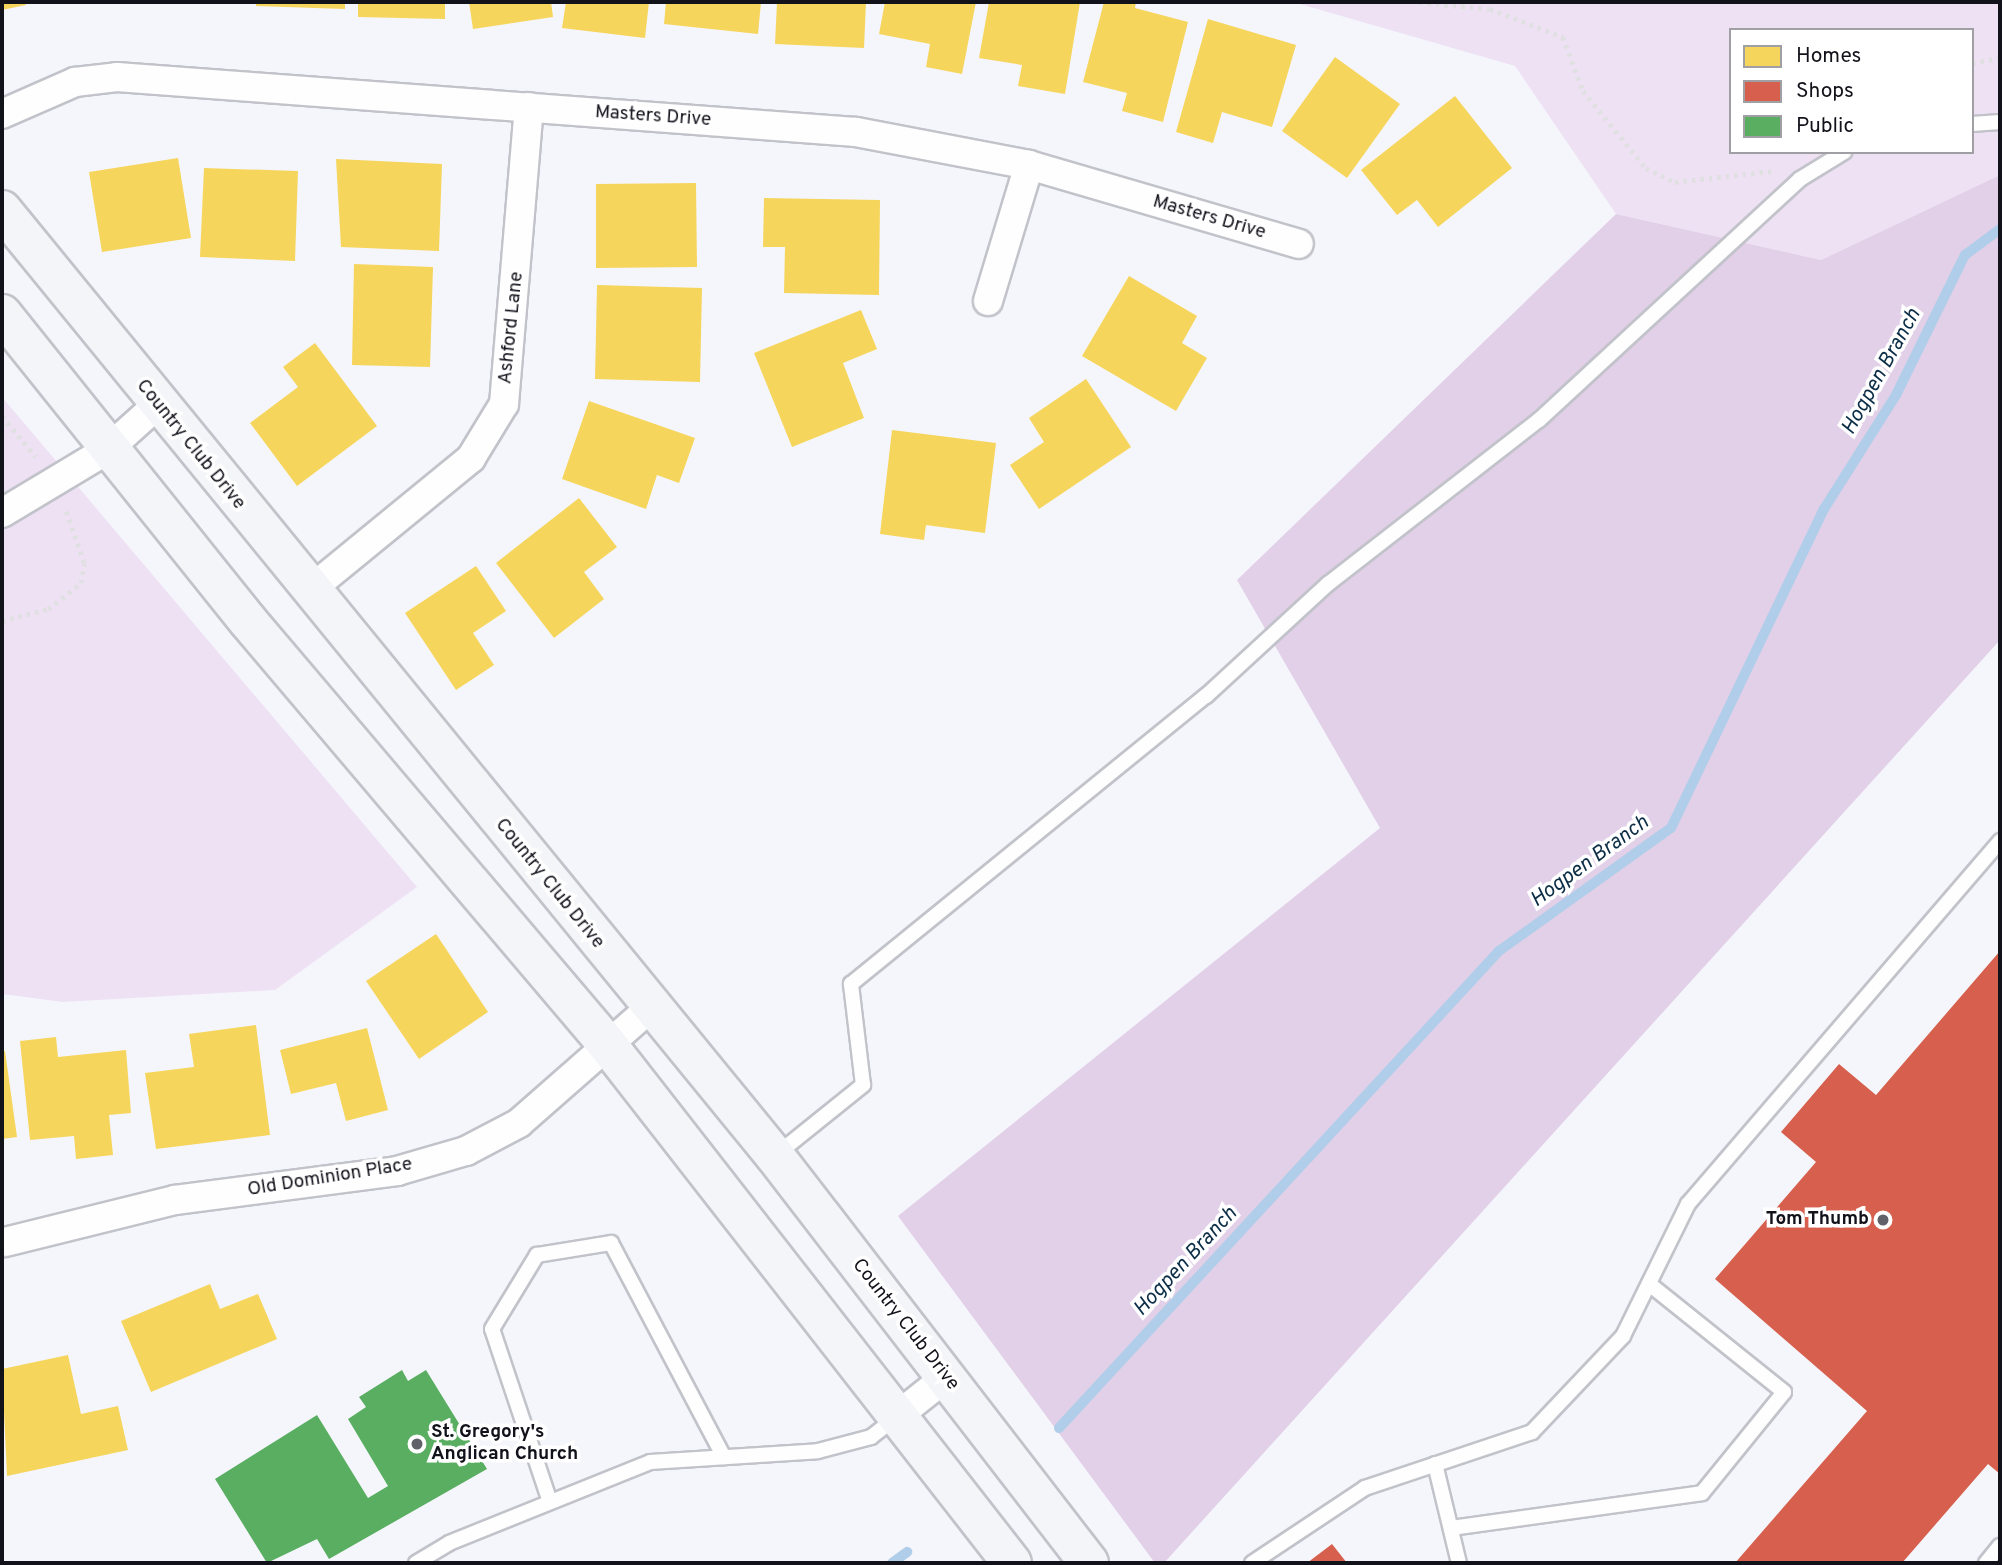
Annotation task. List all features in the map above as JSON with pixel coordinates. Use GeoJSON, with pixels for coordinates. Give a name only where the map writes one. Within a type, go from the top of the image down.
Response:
{"type":"FeatureCollection","features":[{"type":"Feature","properties":{"kind":"main road","name":"Country Club Drive"},"geometry":{"type":"LineString","coordinates":[[2,210],[156,406],[310,590],[650,1008],[775,1156],[1089,1563]]}},
{"type":"Feature","properties":{"kind":"main road"},"geometry":{"type":"LineString","coordinates":[[2,314],[107,450],[607,1044],[1012,1563]]}},
{"type":"Feature","properties":{"kind":"street","name":"Masters Drive"},"geometry":{"type":"LineString","coordinates":[[2,114],[75,82],[117,76],[856,132],[1029,165],[1299,244]]}},
{"type":"Feature","properties":{"kind":"street","name":"Ashford Lane"},"geometry":{"type":"LineString","coordinates":[[310,590],[471,458],[504,404],[529,107]]}},
{"type":"Feature","properties":{"kind":"street"},"geometry":{"type":"LineString","coordinates":[[988,301],[1029,165]]}},
{"type":"Feature","properties":{"kind":"street"},"geometry":{"type":"LineString","coordinates":[[2,513],[53,486],[107,450],[156,406]]}},
{"type":"Feature","properties":{"kind":"street","name":"Old Dominion Place"},"geometry":{"type":"LineString","coordinates":[[5,1242],[175,1200],[397,1171],[466,1151],[519,1123],[650,1008]]}},
{"type":"Feature","properties":{"kind":"street"},"geometry":{"type":"LineString","coordinates":[[896,1417],[945,1378]]}},
{"type":"Feature","properties":{"kind":"lane"},"geometry":{"type":"LineString","coordinates":[[1974,124],[2000,122]]}},
{"type":"Feature","properties":{"kind":"lane"},"geometry":{"type":"LineString","coordinates":[[775,1156],[863,1085],[851,984],[1206,696],[1328,584],[1549,411],[1800,180],[1841,154]]}},
{"type":"Feature","properties":{"kind":"lane"},"geometry":{"type":"LineString","coordinates":[[1252,1563],[1364,1488],[1532,1432],[1623,1336],[1688,1204],[2000,841]]}},
{"type":"Feature","properties":{"kind":"lane"},"geometry":{"type":"LineString","coordinates":[[550,1502],[492,1329],[537,1255],[611,1243],[724,1457]]}},
{"type":"Feature","properties":{"kind":"lane"},"geometry":{"type":"LineString","coordinates":[[1451,1528],[1702,1493],[1776,1402],[1784,1392],[1649,1284]]}},
{"type":"Feature","properties":{"kind":"lane"},"geometry":{"type":"LineString","coordinates":[[416,1563],[449,1543],[650,1462],[818,1451],[871,1437],[896,1417]]}},
{"type":"Feature","properties":{"kind":"lane"},"geometry":{"type":"LineString","coordinates":[[1435,1464],[1459,1563]]}},
{"type":"Feature","properties":{"kind":"lane"},"geometry":{"type":"LineString","coordinates":[[1986,1563],[2000,1546]]}},
{"type":"Feature","properties":{"kind":"path"},"geometry":{"type":"LineString","coordinates":[[1419,2],[1490,9],[1548,26],[1563,37],[1597,111],[1646,168],[1675,182],[1780,169]]}},
{"type":"Feature","properties":{"kind":"path"},"geometry":{"type":"LineString","coordinates":[[1974,62],[2000,58]]}},
{"type":"Feature","properties":{"kind":"path"},"geometry":{"type":"LineString","coordinates":[[2,416],[53,486],[77,534],[81,583],[48,609],[2,621]]}},
{"type":"Feature","properties":{"kind":"shaded area"},"geometry":{"type":"Polygon","coordinates":[[[1293,2],[2000,2],[2000,175],[1821,260],[1616,214],[1515,66],[1293,2]]]}},
{"type":"Feature","properties":{"kind":"shaded area"},"geometry":{"type":"Polygon","coordinates":[[[2000,175],[2000,640],[1164,1563],[1155,1563],[898,1216],[1380,828],[1237,580],[1616,214],[1821,260],[2000,175]]]}},
{"type":"Feature","properties":{"kind":"shaded area"},"geometry":{"type":"Polygon","coordinates":[[[2,397],[417,887],[275,990],[63,1002],[2,994],[2,397]]]}},
{"type":"Feature","properties":{"kind":"building: Homes"},"geometry":{"type":"Polygon","coordinates":[[[2,2],[25,2],[26,5],[2,10],[2,2]]]}},
{"type":"Feature","properties":{"kind":"building: Homes"},"geometry":{"type":"Polygon","coordinates":[[[256,2],[345,2],[345,9],[256,6],[256,2]]]}},
{"type":"Feature","properties":{"kind":"building: Homes"},"geometry":{"type":"Polygon","coordinates":[[[358,2],[445,2],[445,19],[358,17],[358,2]]]}},
{"type":"Feature","properties":{"kind":"building: Homes"},"geometry":{"type":"Polygon","coordinates":[[[469,2],[551,2],[553,17],[473,29],[469,2]]]}},
{"type":"Feature","properties":{"kind":"building: Homes"},"geometry":{"type":"Polygon","coordinates":[[[566,2],[649,2],[645,38],[562,28],[566,2]]]}},
{"type":"Feature","properties":{"kind":"building: Homes"},"geometry":{"type":"Polygon","coordinates":[[[666,2],[761,2],[758,34],[664,24],[666,2]]]}},
{"type":"Feature","properties":{"kind":"building: Homes"},"geometry":{"type":"Polygon","coordinates":[[[777,2],[866,2],[864,48],[775,44],[777,2]]]}},
{"type":"Feature","properties":{"kind":"building: Homes"},"geometry":{"type":"Polygon","coordinates":[[[885,2],[976,2],[962,74],[926,67],[930,44],[879,34],[885,2]]]}},
{"type":"Feature","properties":{"kind":"building: Homes"},"geometry":{"type":"Polygon","coordinates":[[[989,2],[1080,2],[1065,94],[1018,86],[1022,65],[979,58],[989,2]]]}},
{"type":"Feature","properties":{"kind":"building: Homes"},"geometry":{"type":"Polygon","coordinates":[[[1104,2],[1136,2],[1135,8],[1188,22],[1163,122],[1122,111],[1127,93],[1083,82],[1104,2]]]}},
{"type":"Feature","properties":{"kind":"building: Homes"},"geometry":{"type":"Polygon","coordinates":[[[1208,19],[1296,45],[1272,127],[1222,112],[1213,143],[1176,132],[1208,19]]]}},
{"type":"Feature","properties":{"kind":"building: Homes"},"geometry":{"type":"Polygon","coordinates":[[[1335,57],[1400,104],[1347,178],[1282,131],[1335,57]]]}},
{"type":"Feature","properties":{"kind":"building: Homes"},"geometry":{"type":"Polygon","coordinates":[[[1455,96],[1512,168],[1438,227],[1417,200],[1397,215],[1361,170],[1455,96]]]}},
{"type":"Feature","properties":{"kind":"building: Homes"},"geometry":{"type":"Polygon","coordinates":[[[178,158],[191,238],[102,252],[89,172],[178,158]]]}},
{"type":"Feature","properties":{"kind":"building: Homes"},"geometry":{"type":"Polygon","coordinates":[[[336,159],[442,164],[439,251],[341,247],[336,159]]]}},
{"type":"Feature","properties":{"kind":"building: Homes"},"geometry":{"type":"Polygon","coordinates":[[[204,168],[298,171],[295,261],[200,257],[204,168]]]}},
{"type":"Feature","properties":{"kind":"building: Homes"},"geometry":{"type":"Polygon","coordinates":[[[696,183],[697,267],[596,268],[596,184],[696,183]]]}},
{"type":"Feature","properties":{"kind":"building: Homes"},"geometry":{"type":"Polygon","coordinates":[[[764,198],[880,200],[879,295],[784,293],[785,247],[763,247],[764,198]]]}},
{"type":"Feature","properties":{"kind":"building: Homes"},"geometry":{"type":"Polygon","coordinates":[[[354,264],[433,267],[430,367],[352,365],[354,264]]]}},
{"type":"Feature","properties":{"kind":"building: Homes"},"geometry":{"type":"Polygon","coordinates":[[[1129,276],[1197,316],[1182,343],[1207,358],[1176,411],[1082,356],[1129,276]]]}},
{"type":"Feature","properties":{"kind":"building: Homes"},"geometry":{"type":"Polygon","coordinates":[[[597,285],[702,288],[700,382],[595,379],[597,285]]]}},
{"type":"Feature","properties":{"kind":"building: Homes"},"geometry":{"type":"Polygon","coordinates":[[[861,310],[877,349],[843,363],[864,418],[792,447],[754,353],[861,310]]]}},
{"type":"Feature","properties":{"kind":"building: Homes"},"geometry":{"type":"Polygon","coordinates":[[[315,343],[377,426],[297,486],[250,423],[298,387],[283,367],[315,343]]]}},
{"type":"Feature","properties":{"kind":"building: Homes"},"geometry":{"type":"Polygon","coordinates":[[[1086,379],[1131,447],[1039,509],[1010,465],[1044,442],[1029,418],[1086,379]]]}},
{"type":"Feature","properties":{"kind":"building: Homes"},"geometry":{"type":"Polygon","coordinates":[[[589,401],[695,438],[679,483],[657,475],[646,509],[562,479],[589,401]]]}},
{"type":"Feature","properties":{"kind":"building: Homes"},"geometry":{"type":"Polygon","coordinates":[[[892,430],[996,443],[985,533],[926,525],[924,540],[880,534],[892,430]]]}},
{"type":"Feature","properties":{"kind":"building: Homes"},"geometry":{"type":"Polygon","coordinates":[[[579,498],[617,547],[584,572],[604,599],[554,638],[496,563],[579,498]]]}},
{"type":"Feature","properties":{"kind":"building: Homes"},"geometry":{"type":"Polygon","coordinates":[[[476,566],[506,611],[473,633],[494,665],[456,690],[405,613],[476,566]]]}},
{"type":"Feature","properties":{"kind":"building: Homes"},"geometry":{"type":"Polygon","coordinates":[[[436,934],[488,1012],[419,1059],[366,981],[436,934]]]}},
{"type":"Feature","properties":{"kind":"building: Homes"},"geometry":{"type":"Polygon","coordinates":[[[256,1025],[270,1135],[156,1149],[145,1073],[194,1067],[189,1034],[256,1025]]]}},
{"type":"Feature","properties":{"kind":"building: Homes"},"geometry":{"type":"Polygon","coordinates":[[[367,1028],[388,1110],[346,1121],[336,1083],[291,1094],[280,1050],[367,1028]]]}},
{"type":"Feature","properties":{"kind":"building: Homes"},"geometry":{"type":"Polygon","coordinates":[[[56,1037],[58,1057],[126,1050],[131,1113],[109,1115],[113,1155],[76,1159],[74,1136],[30,1140],[20,1041],[56,1037]]]}},
{"type":"Feature","properties":{"kind":"building: Homes"},"geometry":{"type":"Polygon","coordinates":[[[5,1051],[17,1137],[2,1139],[2,1052],[5,1051]]]}},
{"type":"Feature","properties":{"kind":"building: Homes"},"geometry":{"type":"Polygon","coordinates":[[[210,1284],[220,1309],[258,1294],[277,1339],[151,1392],[121,1321],[210,1284]]]}},
{"type":"Feature","properties":{"kind":"building: Homes"},"geometry":{"type":"Polygon","coordinates":[[[68,1355],[81,1414],[118,1406],[128,1450],[7,1476],[2,1369],[68,1355]]]}},
{"type":"Feature","properties":{"kind":"building: Shops","name":"Tom Thumb"},"geometry":{"type":"Polygon","coordinates":[[[2000,951],[2000,1474],[1988,1464],[1902,1563],[1735,1563],[1867,1411],[1715,1279],[1816,1162],[1781,1132],[1839,1064],[1876,1095],[2000,951]]]}},
{"type":"Feature","properties":{"kind":"building: Shops"},"geometry":{"type":"Polygon","coordinates":[[[1332,1544],[1347,1563],[1307,1563],[1332,1544]]]}},
{"type":"Feature","properties":{"kind":"building: Public","name":"St. Gregory's Anglican Church"},"geometry":{"type":"Polygon","coordinates":[[[402,1370],[408,1381],[426,1370],[487,1469],[329,1559],[317,1539],[267,1563],[215,1479],[317,1415],[368,1498],[388,1486],[348,1419],[366,1407],[359,1397],[402,1370]]]}},
{"type":"Feature","properties":{"kind":"waterway","name":"Hogpen Branch"},"geometry":{"type":"LineString","coordinates":[[1059,1428],[1499,951],[1671,828],[1824,509],[1896,395],[1965,255],[2000,229]]}},
{"type":"Feature","properties":{"kind":"waterway","name":"Hogpen Branch"},"geometry":{"type":"LineString","coordinates":[[892,1563],[907,1552]]}},
{"type":"Feature","properties":{"kind":"place","name":"Tom Thumb"},"geometry":{"type":"Point","coordinates":[1883,1220]}},
{"type":"Feature","properties":{"kind":"place","name":"St. Gregory's Anglican Church"},"geometry":{"type":"Point","coordinates":[417,1444]}}]}
